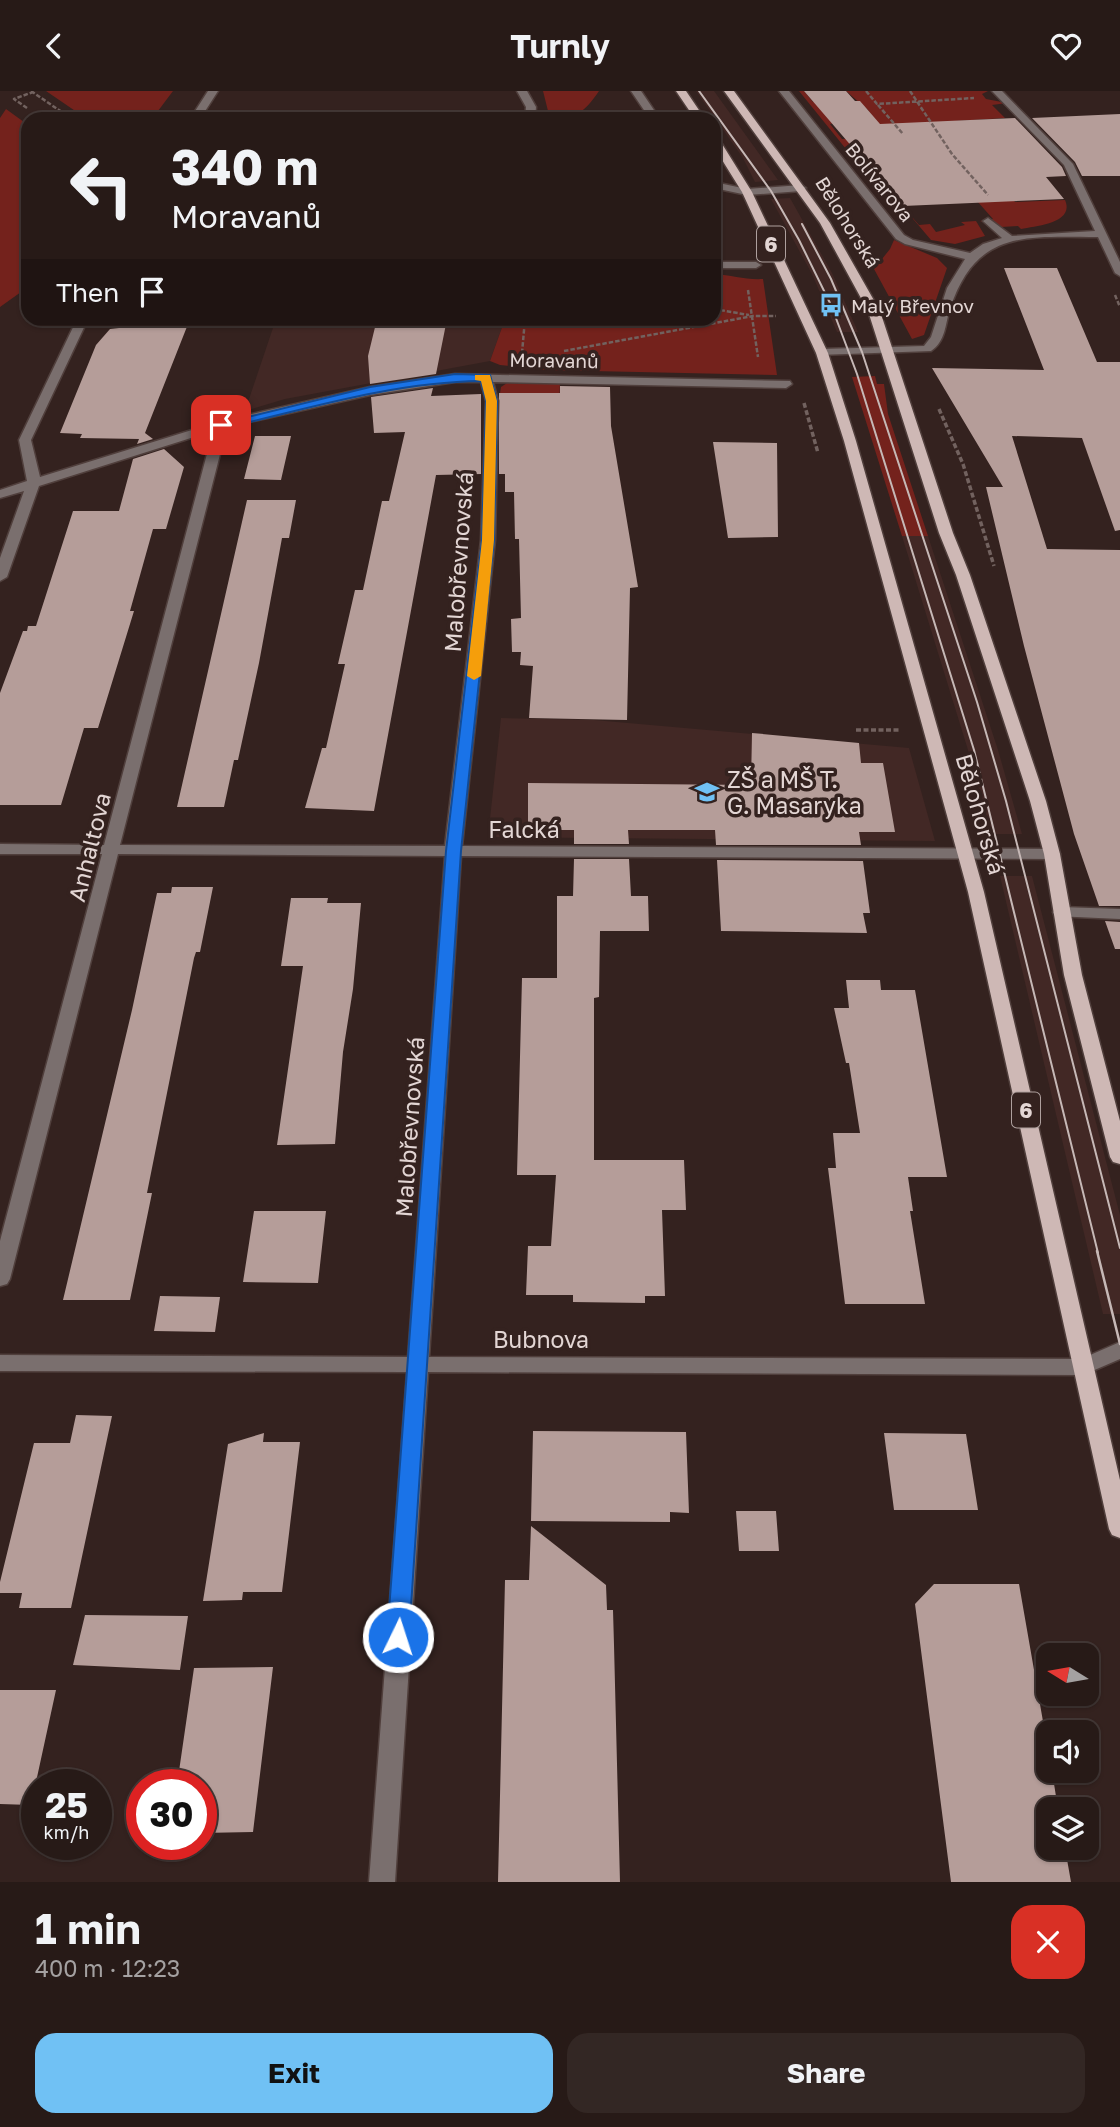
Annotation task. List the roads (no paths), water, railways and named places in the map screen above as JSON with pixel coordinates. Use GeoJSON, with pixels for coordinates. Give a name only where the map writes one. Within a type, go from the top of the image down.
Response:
{"type":"FeatureCollection","features":[{"type":"Feature","properties":{"kind":"main road"},"geometry":{"type":"LineString","coordinates":[[681,91],[695,112]]}},
{"type":"Feature","properties":{"kind":"main road","name":"Bělohorská"},"geometry":{"type":"LineString","coordinates":[[729,91],[825,223],[874,311],[946,533],[964,575],[1038,801],[1052,854],[1073,975],[1120,1157]]}},
{"type":"Feature","properties":{"kind":"main road","name":"Bělohorská"},"geometry":{"type":"LineString","coordinates":[[721,150],[747,192],[822,353],[850,441],[993,964],[1120,1529]]}},
{"type":"Feature","properties":{"kind":"street"},"geometry":{"type":"LineString","coordinates":[[200,112],[213,91]]}},
{"type":"Feature","properties":{"kind":"street"},"geometry":{"type":"LineString","coordinates":[[522,91],[531,107],[531,112]]}},
{"type":"Feature","properties":{"kind":"street"},"geometry":{"type":"LineString","coordinates":[[636,91],[650,112]]}},
{"type":"Feature","properties":{"kind":"street","name":"Bolívarova"},"geometry":{"type":"LineString","coordinates":[[784,91],[900,237],[920,245],[972,257]]}},
{"type":"Feature","properties":{"kind":"street"},"geometry":{"type":"LineString","coordinates":[[1000,94],[1068,164],[1120,273]]}},
{"type":"Feature","properties":{"kind":"street"},"geometry":{"type":"LineString","coordinates":[[721,186],[747,192],[801,188]]}},
{"type":"Feature","properties":{"kind":"street"},"geometry":{"type":"LineString","coordinates":[[988,221],[1011,240]]}},
{"type":"Feature","properties":{"kind":"street"},"geometry":{"type":"LineString","coordinates":[[822,353],[919,350],[934,345],[950,296],[972,257],[985,248],[1011,240],[1064,234],[1102,234]]}},
{"type":"Feature","properties":{"kind":"street"},"geometry":{"type":"LineString","coordinates":[[721,265],[756,265]]}},
{"type":"Feature","properties":{"kind":"street"},"geometry":{"type":"LineString","coordinates":[[0,577],[34,481],[25,440],[79,326]]}},
{"type":"Feature","properties":{"kind":"street","name":"Malobřevnovská"},"geometry":{"type":"LineString","coordinates":[[382,1882],[453,851],[488,540],[492,401],[486,377]]}},
{"type":"Feature","properties":{"kind":"street","name":"Moravanů"},"geometry":{"type":"LineString","coordinates":[[0,494],[34,481],[221,425],[370,391],[455,378],[786,384]]}},
{"type":"Feature","properties":{"kind":"street","name":"Anhaltova"},"geometry":{"type":"LineString","coordinates":[[0,1279],[221,425]]}},
{"type":"Feature","properties":{"kind":"street","name":"Falcká"},"geometry":{"type":"LineString","coordinates":[[0,849],[1052,854]]}},
{"type":"Feature","properties":{"kind":"street"},"geometry":{"type":"LineString","coordinates":[[1061,912],[1120,913]]}},
{"type":"Feature","properties":{"kind":"street"},"geometry":{"type":"LineString","coordinates":[[1083,1367],[1120,1349]]}},
{"type":"Feature","properties":{"kind":"street","name":"Bubnova"},"geometry":{"type":"LineString","coordinates":[[0,1363],[1083,1367]]}},
{"type":"Feature","properties":{"kind":"tram line"},"geometry":{"type":"LineString","coordinates":[[699,91],[714,112]]}},
{"type":"Feature","properties":{"kind":"tram line"},"geometry":{"type":"LineString","coordinates":[[721,122],[771,191],[799,240],[831,305],[857,374],[974,750],[1098,1253]]}},
{"type":"Feature","properties":{"kind":"tram line"},"geometry":{"type":"LineString","coordinates":[[802,224],[831,279],[862,352],[977,702],[1006,801],[1120,1248]]}},
{"type":"Feature","properties":{"kind":"tram line"},"geometry":{"type":"LineString","coordinates":[[1097,1251],[1120,1344]]}},
{"type":"Feature","properties":{"kind":"place","name":"Malý Břevnov"},"geometry":{"type":"Point","coordinates":[831,305]}},
{"type":"Feature","properties":{"kind":"place","name":"ZŠ a MŠ T. G. Masaryka"},"geometry":{"type":"Point","coordinates":[707,792]}}]}
